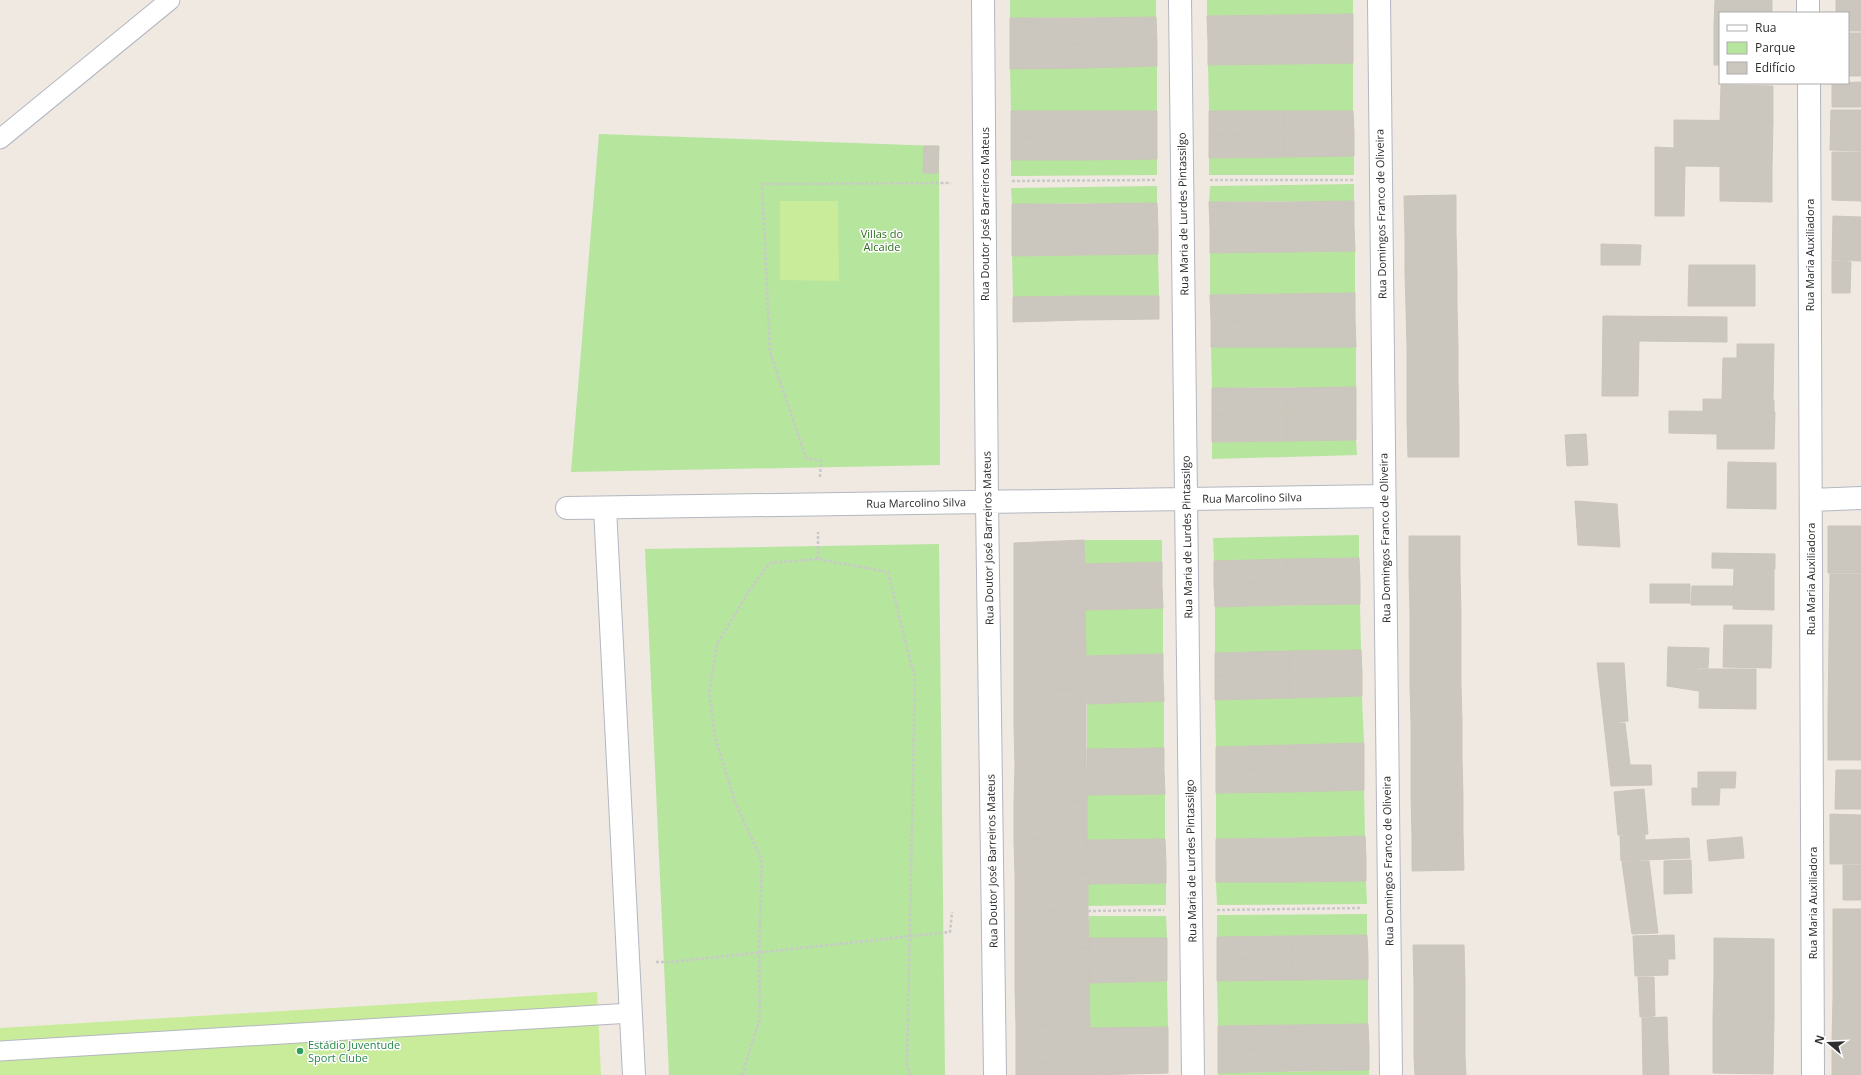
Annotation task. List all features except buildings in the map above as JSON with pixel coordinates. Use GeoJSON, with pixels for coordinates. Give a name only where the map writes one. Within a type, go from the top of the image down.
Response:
{"type":"FeatureCollection","features":[{"type":"Feature","properties":{"kind":"street","name":"Rua Doutor José Barreiros Mateus"},"geometry":{"type":"LineString","coordinates":[[983,0],[987,502],[995,1075]]}},
{"type":"Feature","properties":{"kind":"street","name":"Rua Maria de Lurdes Pintassilgo"},"geometry":{"type":"LineString","coordinates":[[1180,0],[1193,1075]]}},
{"type":"Feature","properties":{"kind":"street","name":"Rua Domingos Franco de Oliveira"},"geometry":{"type":"LineString","coordinates":[[1379,0],[1390,1075]]}},
{"type":"Feature","properties":{"kind":"street"},"geometry":{"type":"LineString","coordinates":[[1808,0],[1808,12]]}},
{"type":"Feature","properties":{"kind":"street","name":"Rua Maria Auxiliadora"},"geometry":{"type":"LineString","coordinates":[[1809,84],[1813,1075]]}},
{"type":"Feature","properties":{"kind":"street","name":"Rua Marcolino Silva"},"geometry":{"type":"LineString","coordinates":[[567,508],[1384,496]]}},
{"type":"Feature","properties":{"kind":"street"},"geometry":{"type":"LineString","coordinates":[[1811,500],[1861,498]]}},
{"type":"Feature","properties":{"kind":"street"},"geometry":{"type":"LineString","coordinates":[[606,508],[634,1075]]}},
{"type":"Feature","properties":{"kind":"lane"},"geometry":{"type":"LineString","coordinates":[[0,139],[170,0]]}},
{"type":"Feature","properties":{"kind":"lane"},"geometry":{"type":"LineString","coordinates":[[0,1051],[631,1013]]}},
{"type":"Feature","properties":{"kind":"path"},"geometry":{"type":"LineString","coordinates":[[1012,181],[1157,180]]}},
{"type":"Feature","properties":{"kind":"path"},"geometry":{"type":"LineString","coordinates":[[1209,180],[1354,180]]}},
{"type":"Feature","properties":{"kind":"path"},"geometry":{"type":"LineString","coordinates":[[821,461],[806,458],[770,352],[762,184],[951,183]]}},
{"type":"Feature","properties":{"kind":"path"},"geometry":{"type":"LineString","coordinates":[[742,1075],[760,1018],[759,953],[762,861],[735,802],[715,737],[708,692],[717,644],[751,588],[770,563],[818,559],[888,572],[916,679],[907,1064],[911,1075]]}},
{"type":"Feature","properties":{"kind":"path"},"geometry":{"type":"LineString","coordinates":[[1217,910],[1367,908]]}},
{"type":"Feature","properties":{"kind":"path"},"geometry":{"type":"LineString","coordinates":[[1088,911],[1166,910]]}},
{"type":"Feature","properties":{"kind":"path"},"geometry":{"type":"LineString","coordinates":[[629,960],[671,962],[950,932],[952,912]]}},
{"type":"Feature","properties":{"kind":"green space"},"geometry":{"type":"Polygon","coordinates":[[[1010,0],[1156,0],[1156,17],[1010,18],[1010,0]]]}},
{"type":"Feature","properties":{"kind":"green space"},"geometry":{"type":"Polygon","coordinates":[[[1207,0],[1353,0],[1353,14],[1207,16],[1207,0]]]}},
{"type":"Feature","properties":{"kind":"green space"},"geometry":{"type":"Polygon","coordinates":[[[1353,63],[1353,111],[1209,111],[1208,65],[1353,63]]]}},
{"type":"Feature","properties":{"kind":"green space"},"geometry":{"type":"Polygon","coordinates":[[[1157,66],[1157,111],[1011,111],[1010,69],[1157,66]]]}},
{"type":"Feature","properties":{"kind":"green space","name":"Villas do Alcaide"},"geometry":{"type":"Polygon","coordinates":[[[599,134],[939,146],[940,465],[571,472],[599,134]]]}},
{"type":"Feature","properties":{"kind":"green space"},"geometry":{"type":"Polygon","coordinates":[[[1354,156],[1354,175],[1209,175],[1209,158],[1354,156]]]}},
{"type":"Feature","properties":{"kind":"green space"},"geometry":{"type":"Polygon","coordinates":[[[1157,159],[1157,175],[1011,176],[1011,160],[1157,159]]]}},
{"type":"Feature","properties":{"kind":"green space"},"geometry":{"type":"Polygon","coordinates":[[[1354,184],[1354,201],[1209,202],[1210,186],[1354,184]]]}},
{"type":"Feature","properties":{"kind":"green space"},"geometry":{"type":"Polygon","coordinates":[[[1157,186],[1157,203],[1012,204],[1011,188],[1157,186]]]}},
{"type":"Feature","properties":{"kind":"green space"},"geometry":{"type":"Polygon","coordinates":[[[780,201],[838,201],[839,281],[780,280],[780,201]]]}},
{"type":"Feature","properties":{"kind":"green space"},"geometry":{"type":"Polygon","coordinates":[[[1355,251],[1355,293],[1210,295],[1210,253],[1355,251]]]}},
{"type":"Feature","properties":{"kind":"green space"},"geometry":{"type":"Polygon","coordinates":[[[1158,254],[1159,296],[1013,297],[1012,256],[1158,254]]]}},
{"type":"Feature","properties":{"kind":"green space"},"geometry":{"type":"Polygon","coordinates":[[[1211,347],[1356,347],[1356,387],[1212,388],[1211,347]]]}},
{"type":"Feature","properties":{"kind":"green space"},"geometry":{"type":"Polygon","coordinates":[[[1356,440],[1357,455],[1212,459],[1212,442],[1356,440]]]}},
{"type":"Feature","properties":{"kind":"green space"},"geometry":{"type":"Polygon","coordinates":[[[1359,535],[1359,558],[1214,561],[1213,538],[1359,535]]]}},
{"type":"Feature","properties":{"kind":"green space"},"geometry":{"type":"Polygon","coordinates":[[[1084,540],[1162,540],[1162,562],[1085,564],[1084,540]]]}},
{"type":"Feature","properties":{"kind":"green space"},"geometry":{"type":"Polygon","coordinates":[[[939,544],[945,1075],[669,1075],[645,549],[939,544]]]}},
{"type":"Feature","properties":{"kind":"green space"},"geometry":{"type":"Polygon","coordinates":[[[1360,604],[1361,650],[1215,653],[1215,607],[1360,604]]]}},
{"type":"Feature","properties":{"kind":"green space"},"geometry":{"type":"Polygon","coordinates":[[[1163,608],[1163,654],[1085,656],[1085,610],[1163,608]]]}},
{"type":"Feature","properties":{"kind":"green space"},"geometry":{"type":"Polygon","coordinates":[[[1362,696],[1364,743],[1216,747],[1215,700],[1362,696]]]}},
{"type":"Feature","properties":{"kind":"green space"},"geometry":{"type":"Polygon","coordinates":[[[1164,701],[1164,748],[1087,749],[1087,704],[1164,701]]]}},
{"type":"Feature","properties":{"kind":"green space"},"geometry":{"type":"Polygon","coordinates":[[[1364,790],[1365,836],[1216,839],[1216,793],[1364,790]]]}},
{"type":"Feature","properties":{"kind":"green space"},"geometry":{"type":"Polygon","coordinates":[[[1165,794],[1165,839],[1087,840],[1087,795],[1165,794]]]}},
{"type":"Feature","properties":{"kind":"green space"},"geometry":{"type":"Polygon","coordinates":[[[1366,881],[1367,904],[1217,905],[1216,882],[1366,881]]]}},
{"type":"Feature","properties":{"kind":"green space"},"geometry":{"type":"Polygon","coordinates":[[[1166,883],[1166,905],[1088,906],[1088,884],[1166,883]]]}},
{"type":"Feature","properties":{"kind":"green space"},"geometry":{"type":"Polygon","coordinates":[[[1367,914],[1367,935],[1217,937],[1217,915],[1367,914]]]}},
{"type":"Feature","properties":{"kind":"green space"},"geometry":{"type":"Polygon","coordinates":[[[1089,916],[1166,916],[1167,938],[1089,938],[1089,916]]]}},
{"type":"Feature","properties":{"kind":"green space"},"geometry":{"type":"Polygon","coordinates":[[[1368,979],[1368,1024],[1218,1026],[1217,981],[1368,979]]]}},
{"type":"Feature","properties":{"kind":"green space"},"geometry":{"type":"Polygon","coordinates":[[[1167,981],[1168,1027],[1090,1028],[1089,983],[1167,981]]]}},
{"type":"Feature","properties":{"kind":"green space","name":"Estádio Juventude Sport Clube"},"geometry":{"type":"Polygon","coordinates":[[[597,992],[601,1075],[0,1075],[0,1028],[597,992]]]}},
{"type":"Feature","properties":{"kind":"green space"},"geometry":{"type":"Polygon","coordinates":[[[1369,1070],[1369,1075],[1218,1075],[1218,1073],[1369,1070]]]}},
{"type":"Feature","properties":{"kind":"place","name":"Estádio Juventude Sport Clube"},"geometry":{"type":"Point","coordinates":[300,1051]}}]}
